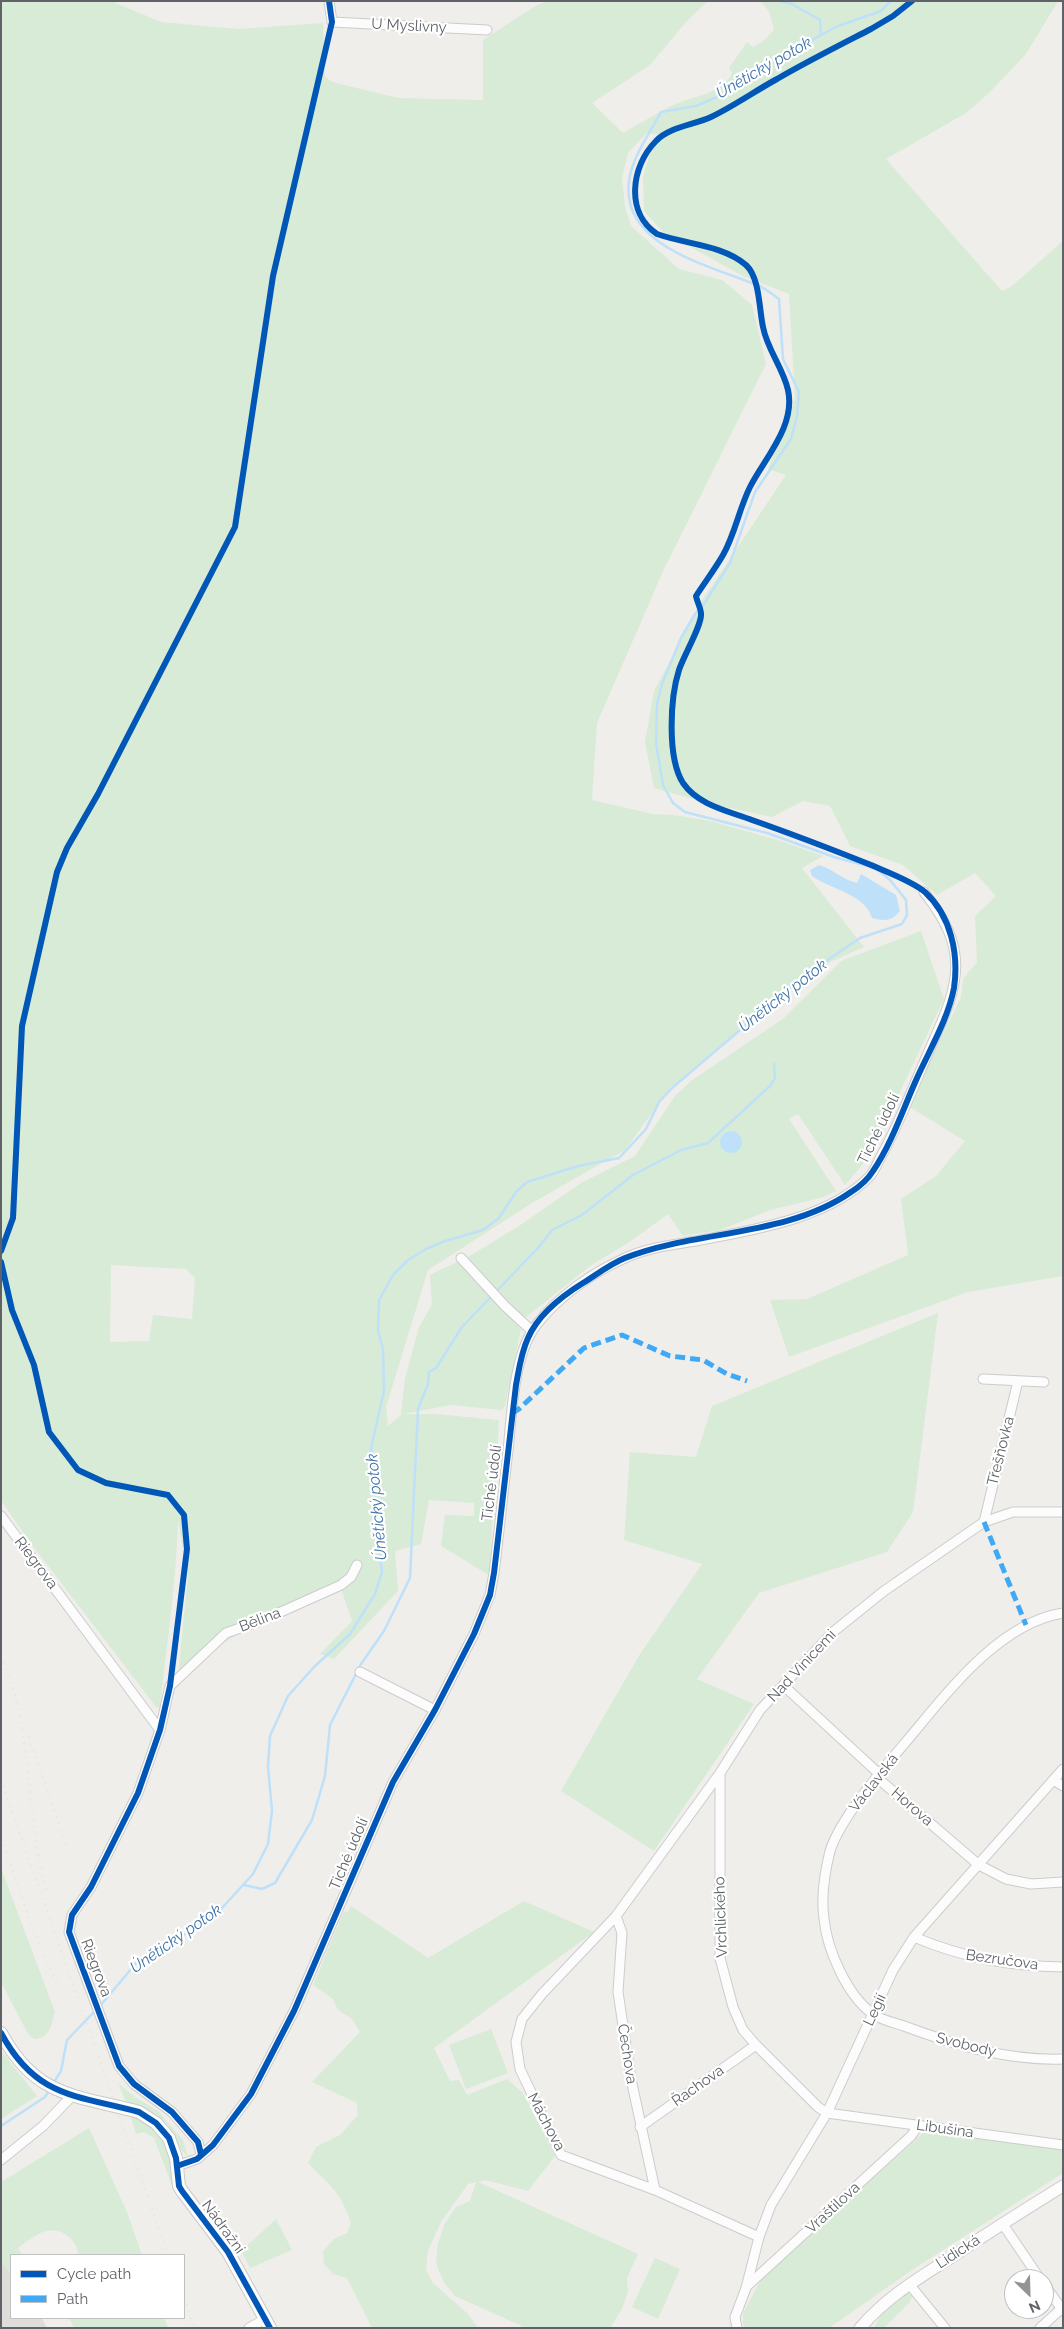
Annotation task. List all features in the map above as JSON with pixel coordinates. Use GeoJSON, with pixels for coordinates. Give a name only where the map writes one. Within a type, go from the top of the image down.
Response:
{"type":"FeatureCollection","features":[{"type":"Feature","properties":{"kind":"main road","name":"Nádražní"},"geometry":{"type":"LineString","coordinates":[[1,2033],[23,2065],[44,2083],[66,2095],[139,2112],[149,2117],[163,2129],[169,2138],[182,2191],[228,2252],[268,2324]]}},
{"type":"Feature","properties":{"kind":"street","name":"U Myslivny"},"geometry":{"type":"LineString","coordinates":[[329,1],[332,22],[487,30]]}},
{"type":"Feature","properties":{"kind":"street","name":"Tiché údolí"},"geometry":{"type":"LineString","coordinates":[[201,2154],[213,2144],[252,2094],[294,2011],[394,1782],[435,1710],[474,1634],[490,1596],[516,1385],[523,1352],[532,1331],[559,1300],[571,1290],[623,1259],[660,1247],[736,1233],[790,1219],[830,1205],[854,1191],[872,1174],[889,1141],[946,1014],[953,990],[956,968],[951,934],[939,911],[924,892]]}},
{"type":"Feature","properties":{"kind":"street"},"geometry":{"type":"LineString","coordinates":[[461,1258],[505,1306],[532,1331]]}},
{"type":"Feature","properties":{"kind":"street"},"geometry":{"type":"LineString","coordinates":[[983,1379],[1044,1382]]}},
{"type":"Feature","properties":{"kind":"street","name":"Třešňovka"},"geometry":{"type":"LineString","coordinates":[[984,1522],[1018,1381]]}},
{"type":"Feature","properties":{"kind":"street","name":"Nad Vinicemi"},"geometry":{"type":"LineString","coordinates":[[616,1916],[720,1773],[760,1710],[833,1632],[884,1592],[984,1522],[1012,1512],[1063,1512]]}},
{"type":"Feature","properties":{"kind":"street","name":"Riegrova"},"geometry":{"type":"LineString","coordinates":[[1,1516],[160,1730]]}},
{"type":"Feature","properties":{"kind":"street","name":"Bělina"},"geometry":{"type":"LineString","coordinates":[[170,1686],[226,1633],[263,1620],[341,1585],[351,1577],[357,1565]]}},
{"type":"Feature","properties":{"kind":"street","name":"Václavská"},"geometry":{"type":"LineString","coordinates":[[873,2015],[852,1993],[832,1954],[824,1918],[825,1882],[830,1851],[845,1821],[946,1692],[997,1644],[1026,1625],[1063,1613]]}},
{"type":"Feature","properties":{"kind":"street"},"geometry":{"type":"LineString","coordinates":[[360,1672],[435,1710]]}},
{"type":"Feature","properties":{"kind":"street","name":"Riegrova"},"geometry":{"type":"LineString","coordinates":[[170,1686],[160,1730],[138,1793],[91,1887],[72,1915],[69,1932],[117,2061],[134,2084],[172,2112],[198,2142],[201,2154]]}},
{"type":"Feature","properties":{"kind":"street","name":"Horova"},"geometry":{"type":"LineString","coordinates":[[784,1686],[876,1771],[881,1781],[979,1865],[1006,1879],[1031,1884],[1063,1882]]}},
{"type":"Feature","properties":{"kind":"street","name":"Legií"},"geometry":{"type":"LineString","coordinates":[[737,2328],[735,2317],[746,2288],[759,2237],[771,2205],[827,2113],[893,1970],[914,1937],[1063,1769]]}},
{"type":"Feature","properties":{"kind":"street","name":"Vrchlického"},"geometry":{"type":"LineString","coordinates":[[720,1773],[720,1958],[733,2007],[743,2030],[756,2045],[818,2107],[827,2113]]}},
{"type":"Feature","properties":{"kind":"street"},"geometry":{"type":"LineString","coordinates":[[1053,1780],[1063,1786]]}},
{"type":"Feature","properties":{"kind":"street","name":"Čechova"},"geometry":{"type":"LineString","coordinates":[[616,1916],[622,1933],[618,1992],[640,2127],[655,2190]]}},
{"type":"Feature","properties":{"kind":"street","name":"Máchova"},"geometry":{"type":"LineString","coordinates":[[616,1916],[542,1994],[522,2019],[516,2042],[520,2069],[561,2154],[655,2190],[759,2237]]}},
{"type":"Feature","properties":{"kind":"street","name":"Bezručova"},"geometry":{"type":"LineString","coordinates":[[914,1937],[938,1947],[974,1958],[1024,1966],[1063,1967]]}},
{"type":"Feature","properties":{"kind":"street","name":"Svobody"},"geometry":{"type":"LineString","coordinates":[[873,2015],[952,2044],[1005,2055],[1063,2059]]}},
{"type":"Feature","properties":{"kind":"street","name":"Řachova"},"geometry":{"type":"LineString","coordinates":[[640,2127],[756,2045]]}},
{"type":"Feature","properties":{"kind":"street"},"geometry":{"type":"LineString","coordinates":[[1,2160],[43,2126],[66,2095]]}},
{"type":"Feature","properties":{"kind":"street","name":"Libušina"},"geometry":{"type":"LineString","coordinates":[[827,2113],[1063,2145]]}},
{"type":"Feature","properties":{"kind":"street","name":"Vraštilova"},"geometry":{"type":"LineString","coordinates":[[746,2288],[911,2136],[918,2126]]}},
{"type":"Feature","properties":{"kind":"street"},"geometry":{"type":"LineString","coordinates":[[177,2166],[195,2160],[201,2154]]}},
{"type":"Feature","properties":{"kind":"street","name":"Lidická"},"geometry":{"type":"LineString","coordinates":[[860,2328],[879,2306],[909,2284],[1002,2223],[1063,2186]]}},
{"type":"Feature","properties":{"kind":"street"},"geometry":{"type":"LineString","coordinates":[[1002,2223],[1033,2269]]}},
{"type":"Feature","properties":{"kind":"street"},"geometry":{"type":"LineString","coordinates":[[909,2284],[945,2328]]}},
{"type":"Feature","properties":{"kind":"street"},"geometry":{"type":"LineString","coordinates":[[1040,2328],[1062,2310],[1054,2298]]}},
{"type":"Feature","properties":{"kind":"street","name":"Nádražní"},"geometry":{"type":"LineString","coordinates":[[249,2328],[268,2324]]}},
{"type":"Feature","properties":{"kind":"shaded area"},"geometry":{"type":"Polygon","coordinates":[[[5,2264],[10,2273],[10,2319],[42,2319],[47,2328],[1,2328],[1,2265],[5,2264]]]}},
{"type":"Feature","properties":{"kind":"green space"},"geometry":{"type":"Polygon","coordinates":[[[1,1],[111,1],[161,22],[239,29],[323,23],[325,76],[332,82],[398,98],[483,100],[483,40],[532,8],[547,1],[708,1],[686,22],[650,65],[592,103],[623,133],[671,106],[713,91],[727,81],[732,74],[729,68],[747,42],[753,47],[762,42],[774,30],[769,11],[760,1],[1058,1],[1026,54],[989,93],[966,113],[886,159],[1002,291],[1012,286],[1063,241],[1063,1276],[968,1292],[789,1357],[770,1300],[807,1299],[908,1255],[901,1199],[936,1176],[965,1141],[908,1106],[961,997],[963,979],[977,962],[975,916],[996,896],[975,873],[937,895],[903,865],[850,846],[830,806],[803,801],[772,817],[707,803],[654,788],[645,742],[654,691],[701,602],[786,475],[768,469],[795,399],[789,294],[743,276],[663,232],[644,211],[643,177],[651,149],[665,136],[647,133],[628,153],[622,177],[625,207],[631,226],[679,269],[722,280],[752,305],[766,364],[664,569],[597,723],[592,800],[653,814],[674,815],[710,821],[781,841],[823,856],[802,868],[864,947],[810,971],[670,1088],[625,1150],[532,1203],[428,1270],[386,1407],[388,1426],[401,1415],[405,1379],[419,1327],[432,1305],[430,1275],[461,1260],[521,1329],[505,1406],[502,1410],[450,1405],[404,1414],[435,1414],[499,1420],[489,1575],[441,1546],[445,1515],[474,1516],[474,1503],[429,1500],[421,1544],[395,1551],[398,1591],[334,1659],[320,1654],[352,1621],[341,1589],[328,1585],[199,1656],[178,1676],[188,1575],[178,1521],[171,1614],[160,1706],[157,1708],[26,1537],[1,1500],[1,1]],[[111,1265],[110,1342],[149,1341],[153,1315],[192,1319],[195,1278],[186,1269],[111,1265]]]}},
{"type":"Feature","properties":{"kind":"green space"},"geometry":{"type":"Polygon","coordinates":[[[921,931],[944,999],[869,1157],[845,1185],[798,1114],[789,1119],[836,1191],[824,1197],[770,1210],[720,1230],[683,1236],[668,1214],[628,1243],[590,1266],[525,1318],[510,1305],[468,1257],[519,1226],[581,1183],[635,1156],[675,1096],[691,1081],[784,1018],[841,961],[921,931]]]}},
{"type":"Feature","properties":{"kind":"green space"},"geometry":{"type":"Polygon","coordinates":[[[938,1313],[913,1512],[887,1552],[759,1593],[697,1679],[754,1704],[654,1851],[561,1791],[640,1654],[702,1564],[624,1540],[630,1452],[696,1457],[712,1406],[938,1313]]]}},
{"type":"Feature","properties":{"kind":"green space"},"geometry":{"type":"Polygon","coordinates":[[[1,1868],[55,2012],[47,2034],[39,2038],[34,2039],[28,2034],[1,1982],[1,1868]]]}},
{"type":"Feature","properties":{"kind":"green space"},"geometry":{"type":"Polygon","coordinates":[[[524,1901],[594,1932],[434,2048],[450,2081],[459,2080],[467,2095],[507,2079],[523,2093],[555,2156],[528,2191],[485,2180],[478,2182],[638,2254],[627,2278],[628,2292],[622,2309],[610,2328],[526,2328],[455,2296],[445,2284],[438,2269],[436,2261],[438,2243],[445,2223],[456,2207],[470,2201],[476,2182],[468,2184],[441,2222],[428,2251],[426,2270],[433,2283],[468,2314],[478,2328],[372,2328],[347,2278],[333,2274],[324,2264],[323,2251],[334,2239],[347,2233],[351,2223],[338,2195],[308,2163],[316,2147],[340,2135],[358,2115],[357,2103],[312,2082],[360,2032],[352,2019],[338,2010],[333,1999],[313,1985],[344,1911],[348,1912],[351,1906],[428,1958],[524,1901]]]}},
{"type":"Feature","properties":{"kind":"green space"},"geometry":{"type":"Polygon","coordinates":[[[491,2029],[508,2073],[466,2089],[449,2045],[491,2029]]]}},
{"type":"Feature","properties":{"kind":"green space"},"geometry":{"type":"Polygon","coordinates":[[[1,2051],[37,2096],[1,2119],[1,2051]]]}},
{"type":"Feature","properties":{"kind":"green space"},"geometry":{"type":"Polygon","coordinates":[[[118,2083],[136,2098],[158,2111],[183,2140],[188,2156],[169,2127],[159,2116],[147,2108],[126,2102],[118,2083]]]}},
{"type":"Feature","properties":{"kind":"green space"},"geometry":{"type":"Polygon","coordinates":[[[130,2115],[152,2128],[164,2144],[171,2165],[174,2191],[154,2138],[144,2132],[136,2134],[130,2115]]]}},
{"type":"Feature","properties":{"kind":"green space"},"geometry":{"type":"Polygon","coordinates":[[[89,2128],[127,2212],[142,2254],[78,2254],[74,2242],[63,2233],[56,2231],[43,2232],[18,2248],[21,2254],[10,2254],[10,2273],[5,2264],[1,2265],[1,2182],[89,2128]]]}},
{"type":"Feature","properties":{"kind":"green space"},"geometry":{"type":"Polygon","coordinates":[[[924,2132],[1063,2148],[1063,2173],[912,2270],[829,2328],[746,2328],[743,2324],[743,2313],[762,2278],[924,2132]]]}},
{"type":"Feature","properties":{"kind":"green space"},"geometry":{"type":"Polygon","coordinates":[[[276,2219],[292,2250],[250,2268],[241,2251],[276,2219]]]}},
{"type":"Feature","properties":{"kind":"green space"},"geometry":{"type":"Polygon","coordinates":[[[655,2258],[680,2269],[658,2319],[632,2307],[655,2258]]]}},
{"type":"Feature","properties":{"kind":"green space"},"geometry":{"type":"Polygon","coordinates":[[[907,2293],[912,2296],[910,2302],[884,2328],[875,2328],[880,2316],[907,2293]]]}},
{"type":"Feature","properties":{"kind":"green space"},"geometry":{"type":"Polygon","coordinates":[[[70,2319],[164,2319],[168,2328],[74,2328],[70,2319]]]}},
{"type":"Feature","properties":{"kind":"water"},"geometry":{"type":"Polygon","coordinates":[[[819,865],[857,883],[861,874],[896,895],[900,911],[894,917],[887,920],[872,918],[868,910],[855,898],[812,876],[810,870],[819,865]]]}},
{"type":"Feature","properties":{"kind":"water"},"geometry":{"type":"Polygon","coordinates":[[[731,1131],[741,1138],[742,1142],[735,1152],[731,1153],[721,1146],[720,1142],[727,1132],[731,1131]]]}},
{"type":"Feature","properties":{"kind":"waterway"},"geometry":{"type":"LineString","coordinates":[[780,1],[792,4],[820,20],[821,35]]}},
{"type":"Feature","properties":{"kind":"waterway","name":"Únětický potok"},"geometry":{"type":"LineString","coordinates":[[100,2006],[137,1962],[194,1929],[222,1908],[253,1874],[268,1844],[272,1811],[268,1767],[270,1736],[288,1696],[315,1666],[350,1634],[375,1594],[382,1572],[374,1505],[375,1479],[371,1448],[384,1391],[383,1349],[378,1331],[379,1300],[393,1275],[408,1260],[426,1249],[445,1241],[483,1230],[499,1218],[516,1192],[527,1182],[578,1166],[619,1158],[646,1129],[659,1102],[672,1088],[800,979],[860,938],[902,924],[907,915],[906,900],[891,881],[876,868],[837,858],[767,833],[685,812],[673,803],[663,785],[656,743],[657,704],[662,684],[681,638],[730,563],[755,492],[791,439],[797,416],[799,392],[783,359],[779,299],[760,286],[694,261],[672,250],[653,237],[639,222],[630,203],[629,181],[642,145],[661,112],[696,106],[737,88],[781,58],[821,35],[838,26],[881,11],[891,1]]}},
{"type":"Feature","properties":{"kind":"waterway"},"geometry":{"type":"LineString","coordinates":[[244,1885],[262,1889],[275,1883],[312,1820],[325,1776],[330,1725],[361,1664],[384,1631],[410,1578],[418,1409],[428,1384],[429,1372],[436,1368],[462,1327],[538,1248],[552,1230],[582,1215],[633,1175],[681,1150],[708,1143],[771,1085],[775,1078],[774,1064]]}},
{"type":"Feature","properties":{"kind":"waterway","name":"Únětický potok"},"geometry":{"type":"LineString","coordinates":[[54,2082],[61,2071],[67,2040],[96,2010]]}},
{"type":"Feature","properties":{"kind":"waterway","name":"Únětický potok"},"geometry":{"type":"LineString","coordinates":[[1,2126],[45,2097],[50,2089]]}},
{"type":"Feature","properties":{"kind":"railway"},"geometry":{"type":"LineString","coordinates":[[1,1656],[17,1701]]}},
{"type":"Feature","properties":{"kind":"railway"},"geometry":{"type":"LineString","coordinates":[[15,1695],[24,1744],[36,1843],[47,1892]]}},
{"type":"Feature","properties":{"kind":"railway"},"geometry":{"type":"LineString","coordinates":[[29,1737],[66,1844]]}},
{"type":"Feature","properties":{"kind":"railway"},"geometry":{"type":"LineString","coordinates":[[1,1779],[168,2254]]}},
{"type":"Feature","properties":{"kind":"railway"},"geometry":{"type":"LineString","coordinates":[[1,1838],[33,1929],[61,1993]]}},
{"type":"Feature","properties":{"kind":"railway"},"geometry":{"type":"LineString","coordinates":[[185,2301],[194,2328]]}},
{"type":"Feature","properties":{"kind":"marked path"},"geometry":{"type":"LineString","coordinates":[[512,1413],[519,1409],[584,1348],[622,1335],[670,1356],[703,1360],[727,1374],[747,1381]]}},
{"type":"Feature","properties":{"kind":"marked path"},"geometry":{"type":"LineString","coordinates":[[984,1522],[1026,1625]]}},
{"type":"Feature","properties":{"kind":"cycle path"},"geometry":{"type":"LineString","coordinates":[[1,1251],[13,1218],[22,1026],[57,872],[67,848],[98,794],[235,527],[273,276],[332,22],[329,1]]}},
{"type":"Feature","properties":{"kind":"cycle path"},"geometry":{"type":"LineString","coordinates":[[177,2166],[197,2159],[213,2145],[251,2094],[294,2011],[393,1782],[435,1710],[474,1634],[490,1595],[516,1385],[520,1361],[532,1330],[544,1314],[567,1294],[609,1266],[625,1258],[681,1242],[770,1225],[799,1217],[826,1207],[857,1188],[871,1174],[886,1149],[948,1011],[954,988],[954,949],[947,924],[941,912],[925,892],[906,880],[871,865],[705,802],[689,791],[678,772],[672,744],[672,711],[679,670],[701,619],[696,596],[727,547],[750,487],[783,429],[789,403],[786,382],[765,335],[758,294],[751,271],[737,258],[726,253],[657,234],[647,225],[640,214],[636,202],[635,189],[641,163],[648,151],[661,136],[720,113],[800,66],[871,29],[893,16],[912,1]]}},
{"type":"Feature","properties":{"kind":"cycle path"},"geometry":{"type":"LineString","coordinates":[[1,1262],[12,1310],[34,1365],[49,1432],[78,1470],[106,1483],[168,1495],[184,1515],[187,1549],[170,1686],[160,1730],[138,1793],[91,1887],[72,1915],[69,1932],[119,2066],[134,2084],[172,2112],[198,2142],[201,2154]]}},
{"type":"Feature","properties":{"kind":"cycle path"},"geometry":{"type":"LineString","coordinates":[[1,2033],[14,2054],[28,2070],[43,2082],[77,2097],[139,2112],[156,2123],[169,2138],[176,2158],[179,2186],[228,2252],[270,2328]]}}]}
